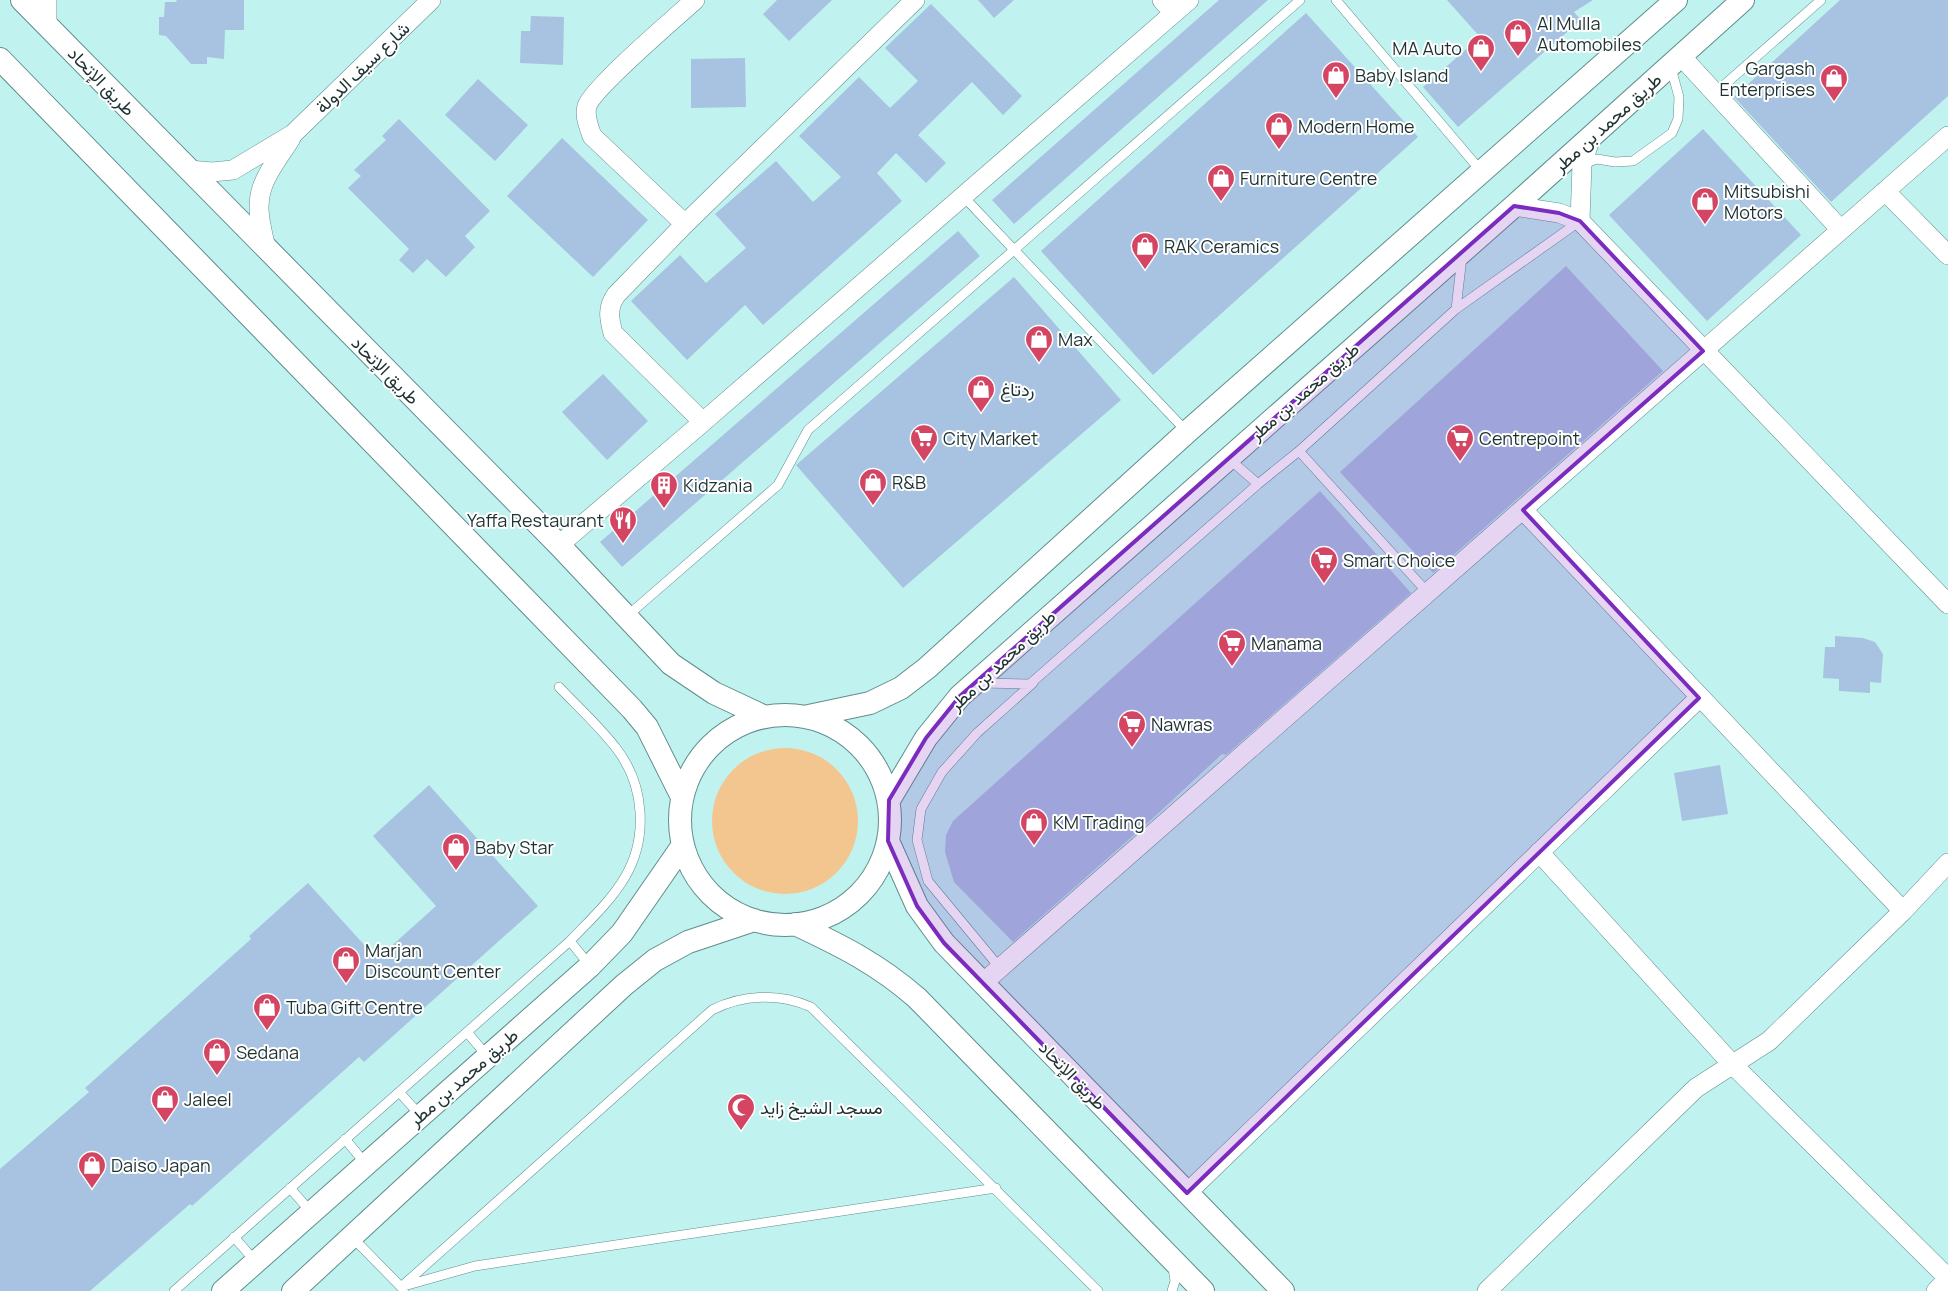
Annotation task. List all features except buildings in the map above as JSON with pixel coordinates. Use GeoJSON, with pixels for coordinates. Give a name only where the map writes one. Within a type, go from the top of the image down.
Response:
{"type":"FeatureCollection","features":[{"type":"Feature","properties":{"kind":"street","name":"طريق اﻹتحاد"},"geometry":{"type":"LineString","coordinates":[[22,0],[559,544],[671,664],[714,693],[765,717]]}},
{"type":"Feature","properties":{"kind":"street"},"geometry":{"type":"LineString","coordinates":[[47,0],[47,25]]}},
{"type":"Feature","properties":{"kind":"street","name":"شارع سيف الدولة"},"geometry":{"type":"LineString","coordinates":[[189,170],[212,172],[232,170],[293,134],[431,0]]}},
{"type":"Feature","properties":{"kind":"street"},"geometry":{"type":"LineString","coordinates":[[686,224],[592,136],[587,121],[587,107],[606,83],[695,0]]}},
{"type":"Feature","properties":{"kind":"street"},"geometry":{"type":"LineString","coordinates":[[704,422],[613,333],[609,318],[610,305],[616,295],[686,224],[915,0]]}},
{"type":"Feature","properties":{"kind":"street"},"geometry":{"type":"LineString","coordinates":[[559,544],[704,422],[964,196],[1168,6],[1189,0]]}},
{"type":"Feature","properties":{"kind":"street","name":"طريق محمد بن مطر"},"geometry":{"type":"LineString","coordinates":[[889,800],[935,724],[975,682],[1514,206],[1743,0]]}},
{"type":"Feature","properties":{"kind":"street"},"geometry":{"type":"LineString","coordinates":[[804,717],[870,703],[901,688],[927,668],[1187,432],[1669,2]]}},
{"type":"Feature","properties":{"kind":"street"},"geometry":{"type":"LineString","coordinates":[[0,59],[632,709],[647,726],[682,797]]}},
{"type":"Feature","properties":{"kind":"street"},"geometry":{"type":"LineString","coordinates":[[1675,60],[1715,93],[1841,230]]}},
{"type":"Feature","properties":{"kind":"street","name":"شارع سيف الدولة"},"geometry":{"type":"LineString","coordinates":[[266,249],[260,218],[262,187],[293,134]]}},
{"type":"Feature","properties":{"kind":"street"},"geometry":{"type":"LineString","coordinates":[[992,975],[1948,136]]}},
{"type":"Feature","properties":{"kind":"street"},"geometry":{"type":"LineString","coordinates":[[1580,221],[1582,164],[1591,137]]}},
{"type":"Feature","properties":{"kind":"street"},"geometry":{"type":"LineString","coordinates":[[1886,191],[1948,255]]}},
{"type":"Feature","properties":{"kind":"street"},"geometry":{"type":"LineString","coordinates":[[1514,206],[1559,213],[1580,221],[1948,604]]}},
{"type":"Feature","properties":{"kind":"street"},"geometry":{"type":"LineString","coordinates":[[1522,510],[1699,698],[1904,911]]}},
{"type":"Feature","properties":{"kind":"street"},"geometry":{"type":"LineString","coordinates":[[1187,1193],[1699,698]]}},
{"type":"Feature","properties":{"kind":"street"},"geometry":{"type":"LineString","coordinates":[[791,715],[828,724],[856,743],[868,755],[881,777],[889,800],[890,821],[888,841],[881,862],[870,881],[855,898],[837,910],[817,919],[795,924],[754,920],[734,911],[716,899],[702,884],[690,865],[683,845],[680,821],[682,797],[690,774],[709,748],[721,736],[742,724],[765,717],[791,715]]}},
{"type":"Feature","properties":{"kind":"street","name":"طريق اﻹتحاد"},"geometry":{"type":"LineString","coordinates":[[888,841],[917,906],[944,943],[992,975],[1187,1193],[1282,1291]]}},
{"type":"Feature","properties":{"kind":"street","name":"طريق محمد بن مطر"},"geometry":{"type":"LineString","coordinates":[[223,1291],[365,1163],[590,966],[622,933],[683,845]]}},
{"type":"Feature","properties":{"kind":"street"},"geometry":{"type":"LineString","coordinates":[[1539,852],[1732,1064],[1948,1279],[1936,1291]]}},
{"type":"Feature","properties":{"kind":"street"},"geometry":{"type":"LineString","coordinates":[[1487,1291],[1696,1088],[1769,1042],[1904,911],[1948,863]]}},
{"type":"Feature","properties":{"kind":"street"},"geometry":{"type":"LineString","coordinates":[[293,1291],[624,985],[655,960],[688,942],[754,920]]}},
{"type":"Feature","properties":{"kind":"street"},"geometry":{"type":"LineString","coordinates":[[795,924],[859,954],[906,988],[1203,1291]]}},
{"type":"Feature","properties":{"kind":"lane"},"geometry":{"type":"LineString","coordinates":[[626,617],[778,486],[808,430],[1300,0]]}},
{"type":"Feature","properties":{"kind":"lane"},"geometry":{"type":"LineString","coordinates":[[1336,0],[1481,171]]}},
{"type":"Feature","properties":{"kind":"lane"},"geometry":{"type":"LineString","coordinates":[[1715,93],[1821,0]]}},
{"type":"Feature","properties":{"kind":"lane"},"geometry":{"type":"LineString","coordinates":[[1582,164],[1597,159],[1615,162],[1632,161],[1672,134],[1678,119],[1679,97],[1675,60]]}},
{"type":"Feature","properties":{"kind":"lane"},"geometry":{"type":"LineString","coordinates":[[964,196],[1187,432]]}},
{"type":"Feature","properties":{"kind":"lane"},"geometry":{"type":"LineString","coordinates":[[992,975],[928,881],[917,840],[921,809],[942,772],[977,733],[1258,484],[1299,451],[1456,309],[1580,221]]}},
{"type":"Feature","properties":{"kind":"lane"},"geometry":{"type":"LineString","coordinates":[[1456,309],[1463,251]]}},
{"type":"Feature","properties":{"kind":"lane"},"geometry":{"type":"LineString","coordinates":[[1299,451],[1428,593]]}},
{"type":"Feature","properties":{"kind":"lane"},"geometry":{"type":"LineString","coordinates":[[1228,458],[1258,484]]}},
{"type":"Feature","properties":{"kind":"lane"},"geometry":{"type":"LineString","coordinates":[[975,682],[1030,684],[1046,671]]}},
{"type":"Feature","properties":{"kind":"lane"},"geometry":{"type":"LineString","coordinates":[[174,1291],[570,941],[625,878],[637,849],[641,818],[639,800],[627,764],[617,748],[559,687]]}},
{"type":"Feature","properties":{"kind":"lane"},"geometry":{"type":"LineString","coordinates":[[570,941],[590,966]]}},
{"type":"Feature","properties":{"kind":"lane"},"geometry":{"type":"LineString","coordinates":[[403,1289],[712,1010],[728,1002],[750,998],[794,1000],[811,1008],[996,1188],[1098,1291]]}},
{"type":"Feature","properties":{"kind":"lane"},"geometry":{"type":"LineString","coordinates":[[468,1032],[487,1056]]}},
{"type":"Feature","properties":{"kind":"lane"},"geometry":{"type":"LineString","coordinates":[[399,1092],[420,1115]]}},
{"type":"Feature","properties":{"kind":"lane"},"geometry":{"type":"LineString","coordinates":[[345,1139],[365,1163]]}},
{"type":"Feature","properties":{"kind":"lane"},"geometry":{"type":"LineString","coordinates":[[290,1188],[310,1212]]}},
{"type":"Feature","properties":{"kind":"lane"},"geometry":{"type":"LineString","coordinates":[[403,1289],[475,1266],[996,1188]]}},
{"type":"Feature","properties":{"kind":"lane"},"geometry":{"type":"LineString","coordinates":[[234,1237],[256,1261]]}},
{"type":"Feature","properties":{"kind":"lane"},"geometry":{"type":"LineString","coordinates":[[352,1237],[403,1289]]}},
{"type":"Feature","properties":{"kind":"lane"},"geometry":{"type":"LineString","coordinates":[[1172,1259],[1175,1281],[1172,1291]]}},
{"type":"Feature","properties":{"kind":"highlighted area"},"geometry":{"type":"Polygon","coordinates":[[[1514,206],[1559,213],[1580,221],[1703,351],[1523,510],[1699,698],[1187,1193],[944,943],[917,906],[888,841],[889,800],[926,738],[960,696],[1514,206]]]}},
{"type":"Feature","properties":{"kind":"shaded area"},"geometry":{"type":"Polygon","coordinates":[[[785,748],[813,753],[837,769],[853,793],[858,821],[853,849],[837,873],[813,889],[785,894],[757,889],[733,873],[717,849],[712,821],[717,793],[733,769],[757,753],[785,748]]]}},
{"type":"Feature","properties":{"kind":"place","name":"Al Mulla Automobiles"},"geometry":{"type":"Point","coordinates":[1518,57]}},
{"type":"Feature","properties":{"kind":"place","name":"MA Auto"},"geometry":{"type":"Point","coordinates":[1481,72]}},
{"type":"Feature","properties":{"kind":"place","name":"Baby Island"},"geometry":{"type":"Point","coordinates":[1336,99]}},
{"type":"Feature","properties":{"kind":"place","name":"Gargash Enterprises"},"geometry":{"type":"Point","coordinates":[1834,102]}},
{"type":"Feature","properties":{"kind":"place","name":"Modern Home"},"geometry":{"type":"Point","coordinates":[1279,150]}},
{"type":"Feature","properties":{"kind":"place","name":"Furniture Centre"},"geometry":{"type":"Point","coordinates":[1221,202]}},
{"type":"Feature","properties":{"kind":"place","name":"Mitsubishi Motors"},"geometry":{"type":"Point","coordinates":[1705,225]}},
{"type":"Feature","properties":{"kind":"place","name":"RAK Ceramics"},"geometry":{"type":"Point","coordinates":[1145,270]}},
{"type":"Feature","properties":{"kind":"place","name":"Max"},"geometry":{"type":"Point","coordinates":[1039,363]}},
{"type":"Feature","properties":{"kind":"place","name":"ردتاغ"},"geometry":{"type":"Point","coordinates":[981,413]}},
{"type":"Feature","properties":{"kind":"place","name":"City Market"},"geometry":{"type":"Point","coordinates":[924,462]}},
{"type":"Feature","properties":{"kind":"place","name":"Centrepoint"},"geometry":{"type":"Point","coordinates":[1460,462]}},
{"type":"Feature","properties":{"kind":"place","name":"R&B"},"geometry":{"type":"Point","coordinates":[873,506]}},
{"type":"Feature","properties":{"kind":"place","name":"Kidzania"},"geometry":{"type":"Point","coordinates":[664,509]}},
{"type":"Feature","properties":{"kind":"place","name":"Yaffa Restaurant"},"geometry":{"type":"Point","coordinates":[623,544]}},
{"type":"Feature","properties":{"kind":"place","name":"Smart Choice"},"geometry":{"type":"Point","coordinates":[1324,584]}},
{"type":"Feature","properties":{"kind":"place","name":"Manama"},"geometry":{"type":"Point","coordinates":[1232,667]}},
{"type":"Feature","properties":{"kind":"place","name":"Nawras"},"geometry":{"type":"Point","coordinates":[1132,748]}},
{"type":"Feature","properties":{"kind":"place","name":"KM Trading"},"geometry":{"type":"Point","coordinates":[1034,846]}},
{"type":"Feature","properties":{"kind":"place","name":"Baby Star"},"geometry":{"type":"Point","coordinates":[456,871]}},
{"type":"Feature","properties":{"kind":"place","name":"Marjan Discount Center"},"geometry":{"type":"Point","coordinates":[346,984]}},
{"type":"Feature","properties":{"kind":"place","name":"Tuba Gift Centre"},"geometry":{"type":"Point","coordinates":[267,1031]}},
{"type":"Feature","properties":{"kind":"place","name":"Sedana"},"geometry":{"type":"Point","coordinates":[217,1076]}},
{"type":"Feature","properties":{"kind":"place","name":"Jaleel"},"geometry":{"type":"Point","coordinates":[165,1123]}},
{"type":"Feature","properties":{"kind":"place","name":"مسجد الشيخ زايد"},"geometry":{"type":"Point","coordinates":[741,1131]}},
{"type":"Feature","properties":{"kind":"place","name":"Daiso Japan"},"geometry":{"type":"Point","coordinates":[92,1189]}}]}
